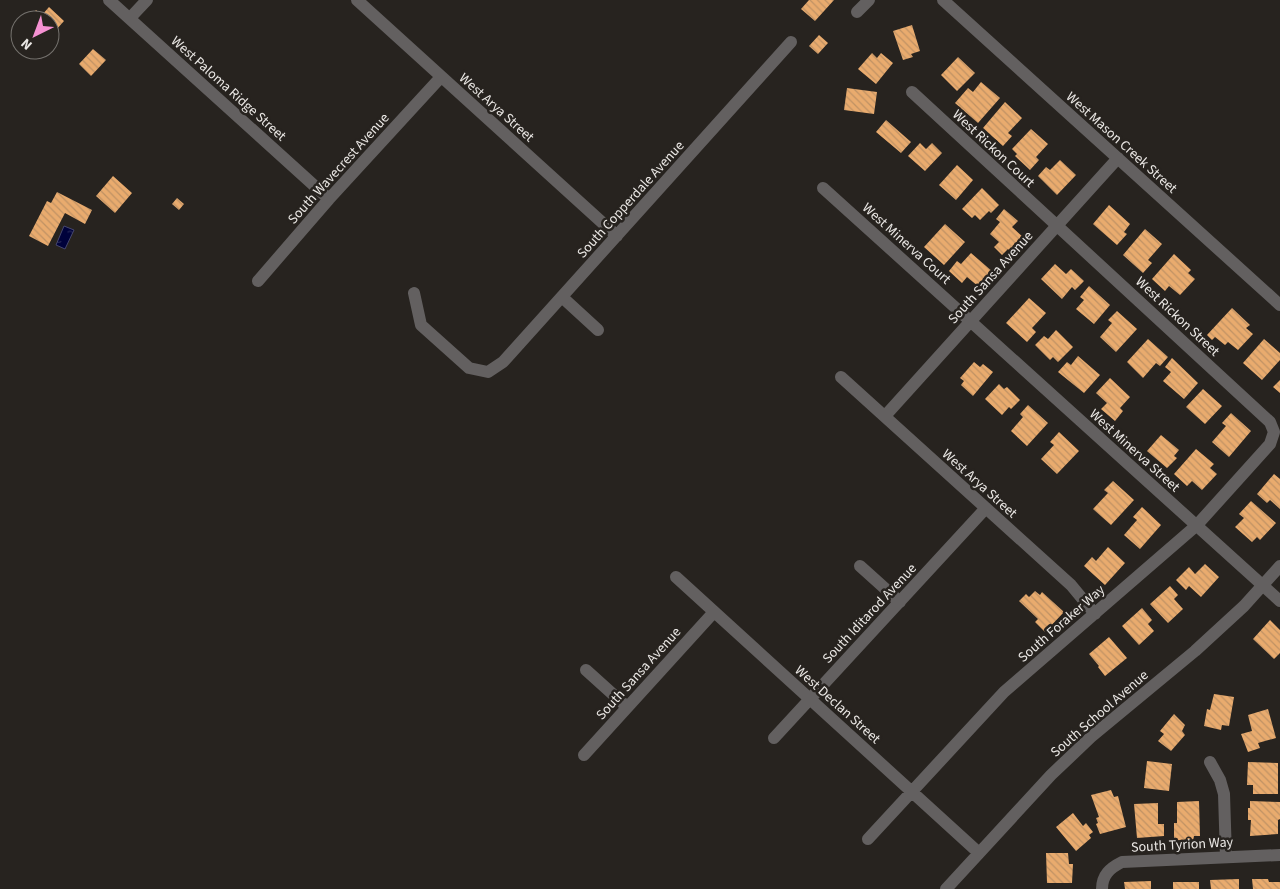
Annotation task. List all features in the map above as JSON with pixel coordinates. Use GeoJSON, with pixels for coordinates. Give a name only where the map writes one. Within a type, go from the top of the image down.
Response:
{"type":"FeatureCollection","features":[{"type":"Feature","properties":{"kind":"street","name":"West Paloma Ridge Street"},"geometry":{"type":"LineString","coordinates":[[109,0],[330,199]]}},
{"type":"Feature","properties":{"kind":"street"},"geometry":{"type":"LineString","coordinates":[[130,18],[147,0]]}},
{"type":"Feature","properties":{"kind":"street","name":"West Arya Street"},"geometry":{"type":"LineString","coordinates":[[357,0],[616,236]]}},
{"type":"Feature","properties":{"kind":"street"},"geometry":{"type":"LineString","coordinates":[[857,12],[869,0]]}},
{"type":"Feature","properties":{"kind":"street","name":"West Mason Creek Street"},"geometry":{"type":"LineString","coordinates":[[944,0],[1280,305]]}},
{"type":"Feature","properties":{"kind":"street","name":"South Copperdale Avenue"},"geometry":{"type":"LineString","coordinates":[[414,293],[421,325],[469,368],[488,372],[503,362],[791,42]]}},
{"type":"Feature","properties":{"kind":"street","name":"South Wavecrest Avenue"},"geometry":{"type":"LineString","coordinates":[[258,280],[441,77]]}},
{"type":"Feature","properties":{"kind":"street","name":"West Rickon Court"},"geometry":{"type":"LineString","coordinates":[[912,92],[1057,226]]}},
{"type":"Feature","properties":{"kind":"street","name":"South Sansa Avenue"},"geometry":{"type":"LineString","coordinates":[[884,416],[1118,158]]}},
{"type":"Feature","properties":{"kind":"street","name":"West Minerva Court"},"geometry":{"type":"LineString","coordinates":[[823,188],[971,321]]}},
{"type":"Feature","properties":{"kind":"street","name":"West Rickon Street"},"geometry":{"type":"LineString","coordinates":[[1057,226],[1270,422],[1274,432]]}},
{"type":"Feature","properties":{"kind":"street"},"geometry":{"type":"LineString","coordinates":[[562,297],[598,330]]}},
{"type":"Feature","properties":{"kind":"street","name":"West Minerva Street"},"geometry":{"type":"LineString","coordinates":[[971,321],[1280,601]]}},
{"type":"Feature","properties":{"kind":"street","name":"West Arya Street"},"geometry":{"type":"LineString","coordinates":[[841,377],[1070,585],[1095,614]]}},
{"type":"Feature","properties":{"kind":"street","name":"South Foraker Way"},"geometry":{"type":"LineString","coordinates":[[868,839],[1004,692],[1197,526],[1270,444],[1274,432]]}},
{"type":"Feature","properties":{"kind":"street","name":"South Iditarod Avenue"},"geometry":{"type":"LineString","coordinates":[[774,738],[986,508]]}},
{"type":"Feature","properties":{"kind":"street"},"geometry":{"type":"LineString","coordinates":[[860,566],[900,602]]}},
{"type":"Feature","properties":{"kind":"street","name":"South School Avenue"},"geometry":{"type":"LineString","coordinates":[[946,889],[1051,775],[1091,737],[1195,651],[1244,606],[1280,566]]}},
{"type":"Feature","properties":{"kind":"street","name":"West Declan Street"},"geometry":{"type":"LineString","coordinates":[[676,577],[979,853]]}},
{"type":"Feature","properties":{"kind":"street","name":"South Sansa Avenue"},"geometry":{"type":"LineString","coordinates":[[584,755],[714,612]]}},
{"type":"Feature","properties":{"kind":"street"},"geometry":{"type":"LineString","coordinates":[[586,670],[627,708]]}},
{"type":"Feature","properties":{"kind":"street"},"geometry":{"type":"LineString","coordinates":[[1210,762],[1220,780],[1224,794],[1226,857]]}},
{"type":"Feature","properties":{"kind":"street","name":"South Tyrion Way"},"geometry":{"type":"LineString","coordinates":[[1102,889],[1104,877],[1108,870],[1122,862],[1280,855]]}},
{"type":"Feature","properties":{"kind":"water"},"geometry":{"type":"Polygon","coordinates":[[[64,226],[74,230],[65,249],[56,245],[64,226]]]}},
{"type":"Feature","properties":{"kind":"building"},"geometry":{"type":"Polygon","coordinates":[[[809,0],[834,0],[815,21],[801,9],[809,0]]]}},
{"type":"Feature","properties":{"kind":"building"},"geometry":{"type":"Polygon","coordinates":[[[60,17],[64,21],[60,26],[60,17]]]}},
{"type":"Feature","properties":{"kind":"building"},"geometry":{"type":"Polygon","coordinates":[[[912,25],[920,51],[911,54],[913,57],[903,60],[893,31],[912,25]]]}},
{"type":"Feature","properties":{"kind":"building"},"geometry":{"type":"Polygon","coordinates":[[[819,35],[828,43],[818,54],[809,46],[819,35]]]}},
{"type":"Feature","properties":{"kind":"building"},"geometry":{"type":"Polygon","coordinates":[[[93,49],[106,60],[91,76],[79,64],[93,49]]]}},
{"type":"Feature","properties":{"kind":"building"},"geometry":{"type":"Polygon","coordinates":[[[872,53],[877,58],[881,53],[893,63],[876,84],[858,69],[872,53]]]}},
{"type":"Feature","properties":{"kind":"building"},"geometry":{"type":"Polygon","coordinates":[[[958,57],[975,73],[957,91],[941,75],[958,57]]]}},
{"type":"Feature","properties":{"kind":"building"},"geometry":{"type":"Polygon","coordinates":[[[981,82],[1000,98],[978,123],[955,103],[968,88],[973,92],[981,82]]]}},
{"type":"Feature","properties":{"kind":"building"},"geometry":{"type":"Polygon","coordinates":[[[847,88],[877,92],[874,114],[844,110],[847,88]]]}},
{"type":"Feature","properties":{"kind":"building"},"geometry":{"type":"Polygon","coordinates":[[[1005,102],[1022,118],[1008,133],[1012,136],[1003,146],[983,128],[1005,102]]]}},
{"type":"Feature","properties":{"kind":"building"},"geometry":{"type":"Polygon","coordinates":[[[886,120],[911,142],[901,153],[876,132],[886,120]]]}},
{"type":"Feature","properties":{"kind":"building"},"geometry":{"type":"Polygon","coordinates":[[[1031,129],[1048,144],[1036,157],[1039,160],[1030,170],[1015,156],[1017,154],[1012,149],[1031,129]]]}},
{"type":"Feature","properties":{"kind":"building"},"geometry":{"type":"Polygon","coordinates":[[[920,143],[926,149],[932,143],[942,153],[925,171],[908,156],[920,143]]]}},
{"type":"Feature","properties":{"kind":"building"},"geometry":{"type":"Polygon","coordinates":[[[1060,160],[1076,175],[1057,195],[1038,176],[1046,167],[1050,170],[1060,160]]]}},
{"type":"Feature","properties":{"kind":"building"},"geometry":{"type":"Polygon","coordinates":[[[957,165],[973,180],[956,200],[939,185],[957,165]]]}},
{"type":"Feature","properties":{"kind":"building"},"geometry":{"type":"Polygon","coordinates":[[[113,176],[132,193],[115,213],[96,196],[113,176]]]}},
{"type":"Feature","properties":{"kind":"building"},"geometry":{"type":"Polygon","coordinates":[[[982,188],[999,205],[980,220],[975,215],[972,218],[962,209],[982,188]]]}},
{"type":"Feature","properties":{"kind":"building"},"geometry":{"type":"Polygon","coordinates":[[[57,192],[92,210],[85,224],[65,213],[48,246],[29,236],[47,201],[51,203],[57,192]]]}},
{"type":"Feature","properties":{"kind":"building"},"geometry":{"type":"Polygon","coordinates":[[[177,198],[184,204],[179,210],[172,204],[177,198]]]}},
{"type":"Feature","properties":{"kind":"building"},"geometry":{"type":"Polygon","coordinates":[[[1109,205],[1130,224],[1124,232],[1127,234],[1117,245],[1093,224],[1109,205]]]}},
{"type":"Feature","properties":{"kind":"building"},"geometry":{"type":"Polygon","coordinates":[[[1004,209],[1018,221],[1012,227],[1024,238],[1011,252],[1008,249],[1002,255],[994,247],[999,242],[990,234],[1000,222],[996,219],[1004,209]]]}},
{"type":"Feature","properties":{"kind":"building"},"geometry":{"type":"Polygon","coordinates":[[[945,224],[965,242],[944,265],[924,247],[945,224]]]}},
{"type":"Feature","properties":{"kind":"building"},"geometry":{"type":"Polygon","coordinates":[[[1145,229],[1162,244],[1148,260],[1152,263],[1143,273],[1123,255],[1145,229]]]}},
{"type":"Feature","properties":{"kind":"building"},"geometry":{"type":"Polygon","coordinates":[[[971,253],[993,272],[979,287],[967,277],[962,283],[949,271],[957,261],[961,264],[971,253]]]}},
{"type":"Feature","properties":{"kind":"building"},"geometry":{"type":"Polygon","coordinates":[[[1174,254],[1191,270],[1188,273],[1195,279],[1180,295],[1169,286],[1165,291],[1152,279],[1174,254]]]}},
{"type":"Feature","properties":{"kind":"building"},"geometry":{"type":"Polygon","coordinates":[[[1055,264],[1066,274],[1071,269],[1084,281],[1075,290],[1072,287],[1062,299],[1041,279],[1055,264]]]}},
{"type":"Feature","properties":{"kind":"building"},"geometry":{"type":"Polygon","coordinates":[[[1089,286],[1110,305],[1094,324],[1076,309],[1084,300],[1080,297],[1089,286]]]}},
{"type":"Feature","properties":{"kind":"building"},"geometry":{"type":"Polygon","coordinates":[[[1029,298],[1046,313],[1032,328],[1036,332],[1027,342],[1006,323],[1029,298]]]}},
{"type":"Feature","properties":{"kind":"building"},"geometry":{"type":"Polygon","coordinates":[[[1232,308],[1250,325],[1246,328],[1253,334],[1238,350],[1228,342],[1225,345],[1215,337],[1212,340],[1207,335],[1232,308]]]}},
{"type":"Feature","properties":{"kind":"building"},"geometry":{"type":"Polygon","coordinates":[[[1117,311],[1137,329],[1116,352],[1100,337],[1112,323],[1108,320],[1117,311]]]}},
{"type":"Feature","properties":{"kind":"building"},"geometry":{"type":"Polygon","coordinates":[[[1056,330],[1073,347],[1058,362],[1053,357],[1050,360],[1035,345],[1044,336],[1048,339],[1056,330]]]}},
{"type":"Feature","properties":{"kind":"building"},"geometry":{"type":"Polygon","coordinates":[[[1148,339],[1168,357],[1160,366],[1156,363],[1143,378],[1127,362],[1148,339]]]}},
{"type":"Feature","properties":{"kind":"building"},"geometry":{"type":"Polygon","coordinates":[[[1264,339],[1280,353],[1280,360],[1262,380],[1243,363],[1264,339]]]}},
{"type":"Feature","properties":{"kind":"building"},"geometry":{"type":"Polygon","coordinates":[[[1078,356],[1100,375],[1084,393],[1058,372],[1067,362],[1071,365],[1078,356]]]}},
{"type":"Feature","properties":{"kind":"building"},"geometry":{"type":"Polygon","coordinates":[[[1172,358],[1198,383],[1184,399],[1163,381],[1171,372],[1165,367],[1172,358]]]}},
{"type":"Feature","properties":{"kind":"building"},"geometry":{"type":"Polygon","coordinates":[[[974,362],[980,367],[983,364],[993,372],[973,396],[961,385],[964,381],[960,378],[974,362]]]}},
{"type":"Feature","properties":{"kind":"building"},"geometry":{"type":"Polygon","coordinates":[[[1110,378],[1130,397],[1120,408],[1123,411],[1115,421],[1101,409],[1107,403],[1096,393],[1110,378]]]}},
{"type":"Feature","properties":{"kind":"building"},"geometry":{"type":"Polygon","coordinates":[[[1280,380],[1280,393],[1273,387],[1280,380]]]}},
{"type":"Feature","properties":{"kind":"building"},"geometry":{"type":"Polygon","coordinates":[[[999,384],[1004,389],[1007,387],[1020,400],[1011,409],[1009,407],[1002,415],[985,399],[999,384]]]}},
{"type":"Feature","properties":{"kind":"building"},"geometry":{"type":"Polygon","coordinates":[[[1203,389],[1222,406],[1205,424],[1186,407],[1203,389]]]}},
{"type":"Feature","properties":{"kind":"building"},"geometry":{"type":"Polygon","coordinates":[[[1028,405],[1048,423],[1027,446],[1011,431],[1023,417],[1020,414],[1028,405]]]}},
{"type":"Feature","properties":{"kind":"building"},"geometry":{"type":"Polygon","coordinates":[[[1231,413],[1251,431],[1229,457],[1212,442],[1226,426],[1222,423],[1231,413]]]}},
{"type":"Feature","properties":{"kind":"building"},"geometry":{"type":"Polygon","coordinates":[[[1059,432],[1079,451],[1057,474],[1041,459],[1054,445],[1050,442],[1059,432]]]}},
{"type":"Feature","properties":{"kind":"building"},"geometry":{"type":"Polygon","coordinates":[[[1161,435],[1179,450],[1174,456],[1177,458],[1167,468],[1147,451],[1161,435]]]}},
{"type":"Feature","properties":{"kind":"building"},"geometry":{"type":"Polygon","coordinates":[[[1196,449],[1214,464],[1210,468],[1217,474],[1202,490],[1192,481],[1187,486],[1174,474],[1196,449]]]}},
{"type":"Feature","properties":{"kind":"building"},"geometry":{"type":"Polygon","coordinates":[[[1274,474],[1280,479],[1280,509],[1270,500],[1267,503],[1257,494],[1274,474]]]}},
{"type":"Feature","properties":{"kind":"building"},"geometry":{"type":"Polygon","coordinates":[[[1113,481],[1134,500],[1111,525],[1093,509],[1108,493],[1104,490],[1113,481]]]}},
{"type":"Feature","properties":{"kind":"building"},"geometry":{"type":"Polygon","coordinates":[[[1251,501],[1276,523],[1260,540],[1257,537],[1252,542],[1235,527],[1244,518],[1239,514],[1251,501]]]}},
{"type":"Feature","properties":{"kind":"building"},"geometry":{"type":"Polygon","coordinates":[[[1142,507],[1161,525],[1140,549],[1124,535],[1137,520],[1133,517],[1142,507]]]}},
{"type":"Feature","properties":{"kind":"building"},"geometry":{"type":"Polygon","coordinates":[[[1108,547],[1125,563],[1105,585],[1084,566],[1092,557],[1096,561],[1108,547]]]}},
{"type":"Feature","properties":{"kind":"building"},"geometry":{"type":"Polygon","coordinates":[[[1205,564],[1219,577],[1201,597],[1189,586],[1186,590],[1176,580],[1189,567],[1195,574],[1205,564]]]}},
{"type":"Feature","properties":{"kind":"building"},"geometry":{"type":"Polygon","coordinates":[[[1170,586],[1178,595],[1174,599],[1183,609],[1168,623],[1150,604],[1170,586]]]}},
{"type":"Feature","properties":{"kind":"building"},"geometry":{"type":"Polygon","coordinates":[[[1035,591],[1040,595],[1042,592],[1064,612],[1045,632],[1035,622],[1038,619],[1019,601],[1026,594],[1029,597],[1035,591]]]}},
{"type":"Feature","properties":{"kind":"building"},"geometry":{"type":"Polygon","coordinates":[[[1142,608],[1152,620],[1148,624],[1154,631],[1139,645],[1122,626],[1142,608]]]}},
{"type":"Feature","properties":{"kind":"building"},"geometry":{"type":"Polygon","coordinates":[[[1270,620],[1280,630],[1280,653],[1274,659],[1253,639],[1270,620]]]}},
{"type":"Feature","properties":{"kind":"building"},"geometry":{"type":"Polygon","coordinates":[[[1109,637],[1127,658],[1105,676],[1089,654],[1109,637]]]}},
{"type":"Feature","properties":{"kind":"building"},"geometry":{"type":"Polygon","coordinates":[[[1214,694],[1234,697],[1229,726],[1222,725],[1221,730],[1204,726],[1207,709],[1210,710],[1214,694]]]}},
{"type":"Feature","properties":{"kind":"building"},"geometry":{"type":"Polygon","coordinates":[[[1268,709],[1276,738],[1258,743],[1260,748],[1248,752],[1241,734],[1252,731],[1248,715],[1268,709]]]}},
{"type":"Feature","properties":{"kind":"building"},"geometry":{"type":"Polygon","coordinates":[[[1174,714],[1185,725],[1182,731],[1185,735],[1171,751],[1158,741],[1164,734],[1160,731],[1174,714]]]}},
{"type":"Feature","properties":{"kind":"building"},"geometry":{"type":"Polygon","coordinates":[[[1147,761],[1172,764],[1169,791],[1144,788],[1147,761]]]}},
{"type":"Feature","properties":{"kind":"building"},"geometry":{"type":"Polygon","coordinates":[[[1248,762],[1278,763],[1278,794],[1253,794],[1253,785],[1247,785],[1248,762]]]}},
{"type":"Feature","properties":{"kind":"building"},"geometry":{"type":"Polygon","coordinates":[[[1111,790],[1114,797],[1118,796],[1126,827],[1100,834],[1096,824],[1098,823],[1096,818],[1099,817],[1091,795],[1111,790]]]}},
{"type":"Feature","properties":{"kind":"building"},"geometry":{"type":"Polygon","coordinates":[[[1199,801],[1200,836],[1194,836],[1193,841],[1174,840],[1174,823],[1177,823],[1177,802],[1199,801]]]}},
{"type":"Feature","properties":{"kind":"building"},"geometry":{"type":"Polygon","coordinates":[[[1250,801],[1280,802],[1278,834],[1250,836],[1251,820],[1248,820],[1248,808],[1250,808],[1250,801]]]}},
{"type":"Feature","properties":{"kind":"building"},"geometry":{"type":"Polygon","coordinates":[[[1158,803],[1158,824],[1164,824],[1164,836],[1137,838],[1134,804],[1158,803]]]}},
{"type":"Feature","properties":{"kind":"building"},"geometry":{"type":"Polygon","coordinates":[[[1073,813],[1083,826],[1086,823],[1093,832],[1089,835],[1091,838],[1076,851],[1056,827],[1073,813]]]}},
{"type":"Feature","properties":{"kind":"building"},"geometry":{"type":"Polygon","coordinates":[[[1046,853],[1068,853],[1069,864],[1073,864],[1072,883],[1047,883],[1046,853]]]}},
{"type":"Feature","properties":{"kind":"building"},"geometry":{"type":"Polygon","coordinates":[[[1239,879],[1239,889],[1211,889],[1210,880],[1239,879]]]}},
{"type":"Feature","properties":{"kind":"building"},"geometry":{"type":"Polygon","coordinates":[[[1252,879],[1268,879],[1269,882],[1280,882],[1280,889],[1253,889],[1252,879]]]}},
{"type":"Feature","properties":{"kind":"building"},"geometry":{"type":"Polygon","coordinates":[[[1151,881],[1151,889],[1125,889],[1124,882],[1151,881]]]}},
{"type":"Feature","properties":{"kind":"building"},"geometry":{"type":"Polygon","coordinates":[[[1173,882],[1199,882],[1199,889],[1173,889],[1173,882]]]}}]}
